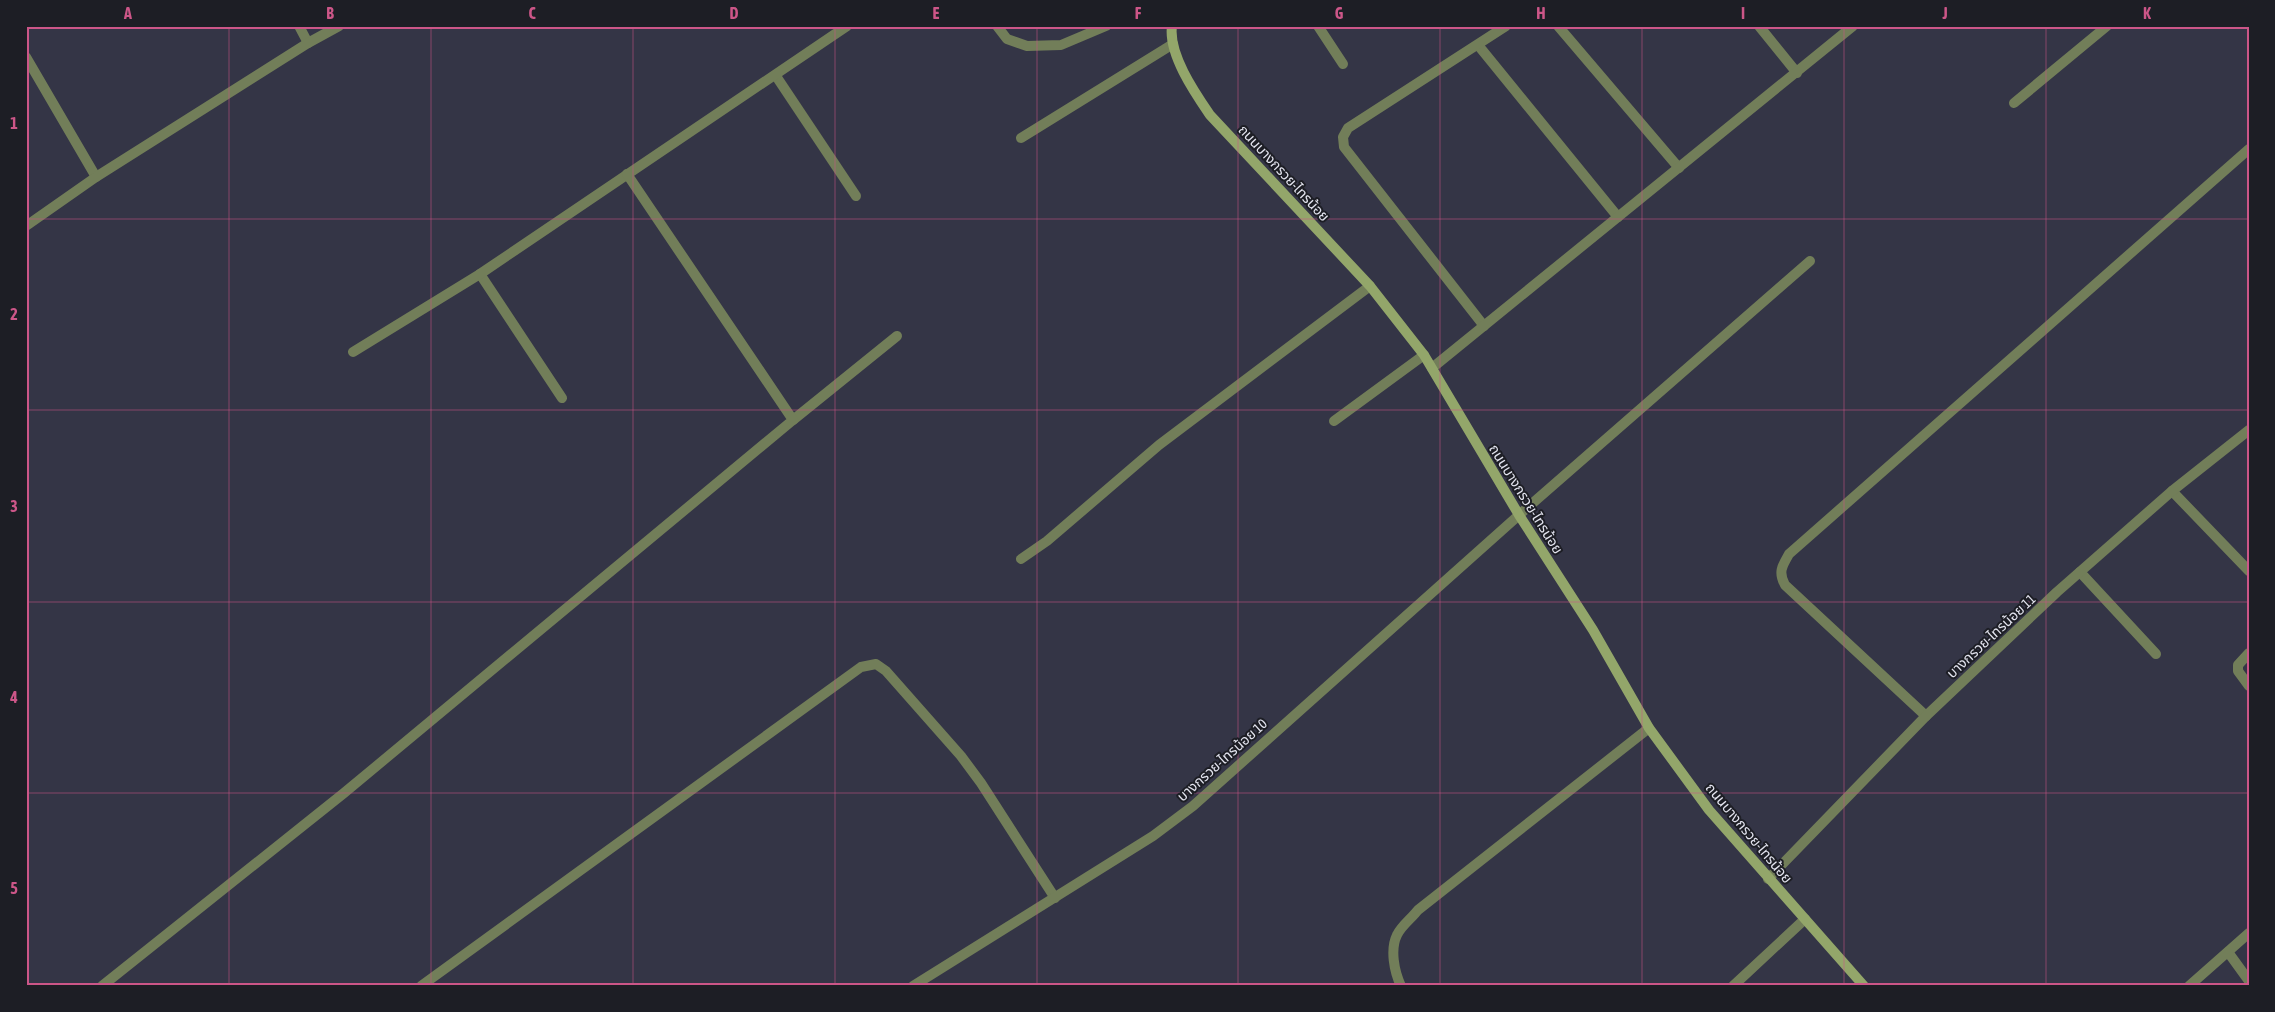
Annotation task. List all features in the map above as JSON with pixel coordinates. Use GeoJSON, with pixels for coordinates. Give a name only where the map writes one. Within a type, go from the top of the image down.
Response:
{"type":"FeatureCollection","features":[{"type":"Feature","properties":{"kind":"main road","name":"ถนนบางกรวย-ไทรน้อย"},"geometry":{"type":"LineString","coordinates":[[1172,26],[1173,44],[1190,85],[1210,115],[1370,286],[1424,355],[1519,515],[1593,630],[1649,728],[1709,810],[1864,986]]}},
{"type":"Feature","properties":{"kind":"street"},"geometry":{"type":"LineString","coordinates":[[299,26],[308,43]]}},
{"type":"Feature","properties":{"kind":"street"},"geometry":{"type":"LineString","coordinates":[[26,226],[96,177],[338,26]]}},
{"type":"Feature","properties":{"kind":"street"},"geometry":{"type":"LineString","coordinates":[[354,352],[480,274],[776,76],[847,26]]}},
{"type":"Feature","properties":{"kind":"street"},"geometry":{"type":"LineString","coordinates":[[997,26],[1007,40],[1027,46],[1062,45],[1106,26]]}},
{"type":"Feature","properties":{"kind":"street"},"geometry":{"type":"LineString","coordinates":[[1318,26],[1343,64]]}},
{"type":"Feature","properties":{"kind":"street"},"geometry":{"type":"LineString","coordinates":[[1484,326],[1344,147],[1343,136],[1348,128],[1506,26]]}},
{"type":"Feature","properties":{"kind":"street"},"geometry":{"type":"LineString","coordinates":[[1558,26],[1679,168]]}},
{"type":"Feature","properties":{"kind":"street"},"geometry":{"type":"LineString","coordinates":[[1759,26],[1797,73]]}},
{"type":"Feature","properties":{"kind":"street"},"geometry":{"type":"LineString","coordinates":[[1432,368],[1853,26]]}},
{"type":"Feature","properties":{"kind":"street"},"geometry":{"type":"LineString","coordinates":[[2014,103],[2107,26]]}},
{"type":"Feature","properties":{"kind":"street"},"geometry":{"type":"LineString","coordinates":[[1021,138],[1173,44]]}},
{"type":"Feature","properties":{"kind":"street"},"geometry":{"type":"LineString","coordinates":[[1478,45],[1618,217]]}},
{"type":"Feature","properties":{"kind":"street"},"geometry":{"type":"LineString","coordinates":[[26,57],[96,177]]}},
{"type":"Feature","properties":{"kind":"street"},"geometry":{"type":"LineString","coordinates":[[776,76],[856,196]]}},
{"type":"Feature","properties":{"kind":"street"},"geometry":{"type":"LineString","coordinates":[[1926,716],[1784,585],[1780,576],[1782,567],[1789,554],[2249,149]]}},
{"type":"Feature","properties":{"kind":"street"},"geometry":{"type":"LineString","coordinates":[[627,174],[793,420]]}},
{"type":"Feature","properties":{"kind":"street","name":"บางกรวย-ไทรน้อย 10"},"geometry":{"type":"LineString","coordinates":[[913,986],[1154,836],[1193,806],[1519,515],[1810,261]]}},
{"type":"Feature","properties":{"kind":"street"},"geometry":{"type":"LineString","coordinates":[[480,274],[562,398]]}},
{"type":"Feature","properties":{"kind":"street"},"geometry":{"type":"LineString","coordinates":[[1021,559],[1047,541],[1159,446],[1370,286]]}},
{"type":"Feature","properties":{"kind":"street"},"geometry":{"type":"LineString","coordinates":[[102,986],[344,793],[897,336]]}},
{"type":"Feature","properties":{"kind":"street"},"geometry":{"type":"LineString","coordinates":[[1334,421],[1424,355]]}},
{"type":"Feature","properties":{"kind":"street","name":"บางกรวย-ไทรน้อย 11"},"geometry":{"type":"LineString","coordinates":[[1768,879],[1926,716],[2080,572],[2172,490],[2249,430]]}},
{"type":"Feature","properties":{"kind":"street"},"geometry":{"type":"LineString","coordinates":[[2172,490],[2249,571]]}},
{"type":"Feature","properties":{"kind":"street"},"geometry":{"type":"LineString","coordinates":[[2080,572],[2156,654]]}},
{"type":"Feature","properties":{"kind":"street"},"geometry":{"type":"LineString","coordinates":[[2249,653],[2238,665],[2238,671],[2249,686]]}},
{"type":"Feature","properties":{"kind":"street"},"geometry":{"type":"LineString","coordinates":[[421,986],[862,667],[876,664],[886,671],[961,756],[986,791],[1055,898]]}},
{"type":"Feature","properties":{"kind":"street"},"geometry":{"type":"LineString","coordinates":[[1401,986],[1397,978],[1393,948],[1397,934],[1418,910],[1649,728]]}},
{"type":"Feature","properties":{"kind":"street"},"geometry":{"type":"LineString","coordinates":[[1733,986],[1805,919]]}},
{"type":"Feature","properties":{"kind":"street"},"geometry":{"type":"LineString","coordinates":[[2189,986],[2249,933]]}},
{"type":"Feature","properties":{"kind":"street"},"geometry":{"type":"LineString","coordinates":[[2228,952],[2249,981]]}}]}
